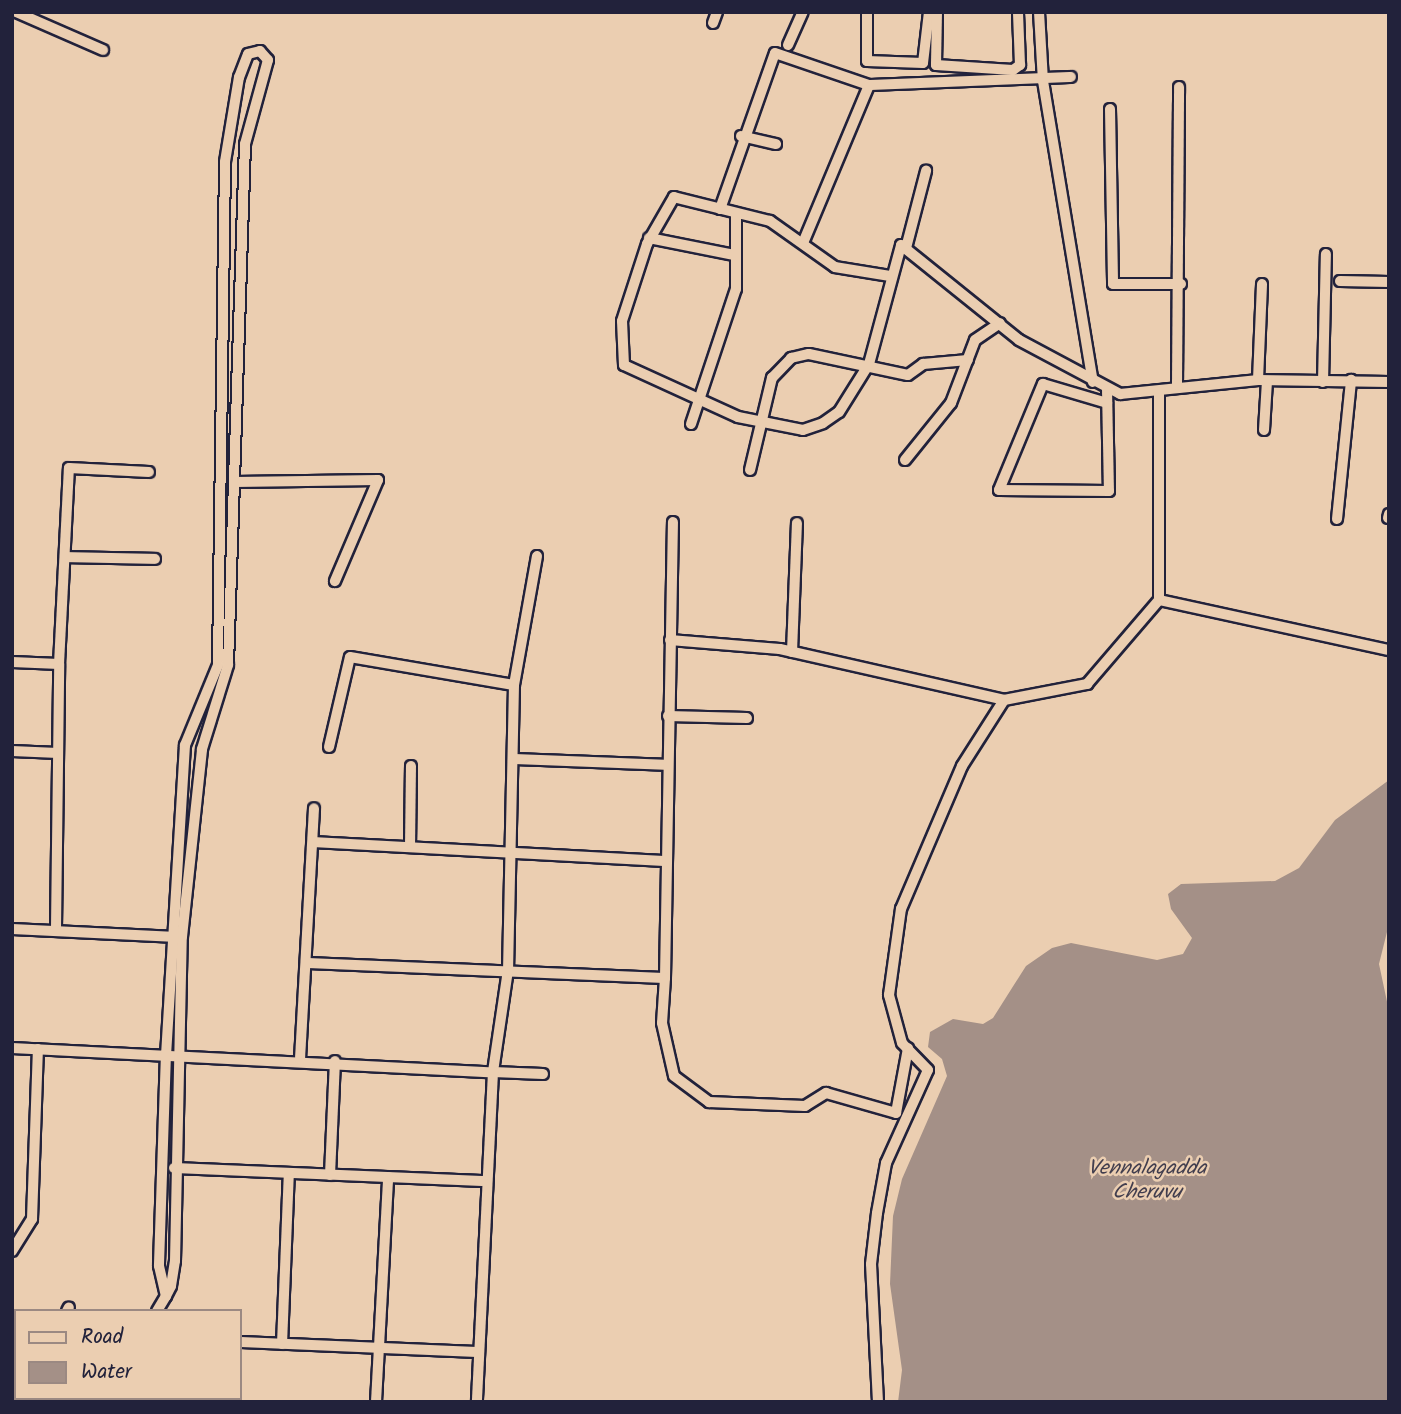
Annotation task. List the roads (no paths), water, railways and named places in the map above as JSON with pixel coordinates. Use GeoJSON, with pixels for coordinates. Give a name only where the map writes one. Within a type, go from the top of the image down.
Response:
{"type":"FeatureCollection","features":[{"type":"Feature","properties":{"kind":"street"},"geometry":{"type":"LineString","coordinates":[[16,12],[103,51]]}},
{"type":"Feature","properties":{"kind":"street"},"geometry":{"type":"LineString","coordinates":[[788,45],[803,12]]}},
{"type":"Feature","properties":{"kind":"street"},"geometry":{"type":"LineString","coordinates":[[867,12],[867,61],[923,63],[929,12]]}},
{"type":"Feature","properties":{"kind":"street"},"geometry":{"type":"LineString","coordinates":[[937,12],[935,62],[941,69],[1016,70]]}},
{"type":"Feature","properties":{"kind":"street"},"geometry":{"type":"LineString","coordinates":[[1016,82],[1018,12]]}},
{"type":"Feature","properties":{"kind":"street"},"geometry":{"type":"LineString","coordinates":[[1040,12],[1043,81],[1093,382]]}},
{"type":"Feature","properties":{"kind":"street"},"geometry":{"type":"LineString","coordinates":[[158,1309],[166,1296],[175,1261],[177,937],[203,745],[228,665],[245,144],[268,60],[260,51],[248,54],[239,77],[225,162],[218,665],[188,738],[177,937],[166,1053],[159,1265],[166,1296]]}},
{"type":"Feature","properties":{"kind":"street"},"geometry":{"type":"LineString","coordinates":[[720,209],[741,136],[775,52],[869,85],[1043,81],[1072,77]]}},
{"type":"Feature","properties":{"kind":"street"},"geometry":{"type":"LineString","coordinates":[[803,243],[869,85]]}},
{"type":"Feature","properties":{"kind":"street"},"geometry":{"type":"LineString","coordinates":[[1177,385],[1181,284],[1179,86]]}},
{"type":"Feature","properties":{"kind":"street"},"geometry":{"type":"LineString","coordinates":[[1110,109],[1113,284],[1181,284]]}},
{"type":"Feature","properties":{"kind":"street"},"geometry":{"type":"LineString","coordinates":[[741,136],[776,144]]}},
{"type":"Feature","properties":{"kind":"street"},"geometry":{"type":"LineString","coordinates":[[906,248],[926,170]]}},
{"type":"Feature","properties":{"kind":"street"},"geometry":{"type":"LineString","coordinates":[[890,276],[835,267],[770,221],[674,197],[649,238],[622,321],[624,365],[701,401],[762,421],[803,430],[823,423],[846,403],[869,364],[890,276],[901,245],[1000,323],[1107,389],[1159,394],[1177,385],[1262,381],[1389,382]]}},
{"type":"Feature","properties":{"kind":"street"},"geometry":{"type":"LineString","coordinates":[[691,424],[701,401],[736,289],[736,214]]}},
{"type":"Feature","properties":{"kind":"street"},"geometry":{"type":"LineString","coordinates":[[649,238],[734,255]]}},
{"type":"Feature","properties":{"kind":"street"},"geometry":{"type":"LineString","coordinates":[[1323,382],[1326,254]]}},
{"type":"Feature","properties":{"kind":"street"},"geometry":{"type":"LineString","coordinates":[[1340,281],[1389,282]]}},
{"type":"Feature","properties":{"kind":"street"},"geometry":{"type":"LineString","coordinates":[[1262,284],[1264,430]]}},
{"type":"Feature","properties":{"kind":"street"},"geometry":{"type":"LineString","coordinates":[[905,460],[951,403],[975,340],[1000,323]]}},
{"type":"Feature","properties":{"kind":"street"},"geometry":{"type":"LineString","coordinates":[[750,470],[772,377],[790,358],[869,364],[908,375],[923,364],[968,360]]}},
{"type":"Feature","properties":{"kind":"street"},"geometry":{"type":"LineString","coordinates":[[1337,519],[1351,380]]}},
{"type":"Feature","properties":{"kind":"street"},"geometry":{"type":"LineString","coordinates":[[1107,389],[1109,491],[999,490],[1043,384],[1107,403]]}},
{"type":"Feature","properties":{"kind":"street"},"geometry":{"type":"LineString","coordinates":[[670,640],[792,652],[1004,700],[1087,684],[1159,600],[1159,394]]}},
{"type":"Feature","properties":{"kind":"street"},"geometry":{"type":"LineString","coordinates":[[57,928],[59,664],[67,557],[69,468],[149,472]]}},
{"type":"Feature","properties":{"kind":"street"},"geometry":{"type":"LineString","coordinates":[[235,482],[378,480],[335,581]]}},
{"type":"Feature","properties":{"kind":"street"},"geometry":{"type":"LineString","coordinates":[[673,522],[663,861],[665,978],[662,1023],[674,1076],[709,1102],[806,1106],[826,1093],[895,1113],[908,1048]]}},
{"type":"Feature","properties":{"kind":"street"},"geometry":{"type":"LineString","coordinates":[[792,652],[797,523]]}},
{"type":"Feature","properties":{"kind":"street"},"geometry":{"type":"LineString","coordinates":[[477,1402],[484,1181],[493,1072],[508,970],[513,852],[514,685],[537,556]]}},
{"type":"Feature","properties":{"kind":"street"},"geometry":{"type":"LineString","coordinates":[[67,557],[155,559]]}},
{"type":"Feature","properties":{"kind":"street"},"geometry":{"type":"LineString","coordinates":[[1159,600],[1389,650]]}},
{"type":"Feature","properties":{"kind":"street"},"geometry":{"type":"LineString","coordinates":[[329,747],[350,657],[514,685]]}},
{"type":"Feature","properties":{"kind":"street"},"geometry":{"type":"LineString","coordinates":[[12,662],[59,664]]}},
{"type":"Feature","properties":{"kind":"street"},"geometry":{"type":"LineString","coordinates":[[878,1402],[871,1264],[877,1213],[886,1163],[928,1070],[908,1048],[889,995],[901,909],[962,766],[1004,700]]}},
{"type":"Feature","properties":{"kind":"street"},"geometry":{"type":"LineString","coordinates":[[668,716],[747,719]]}},
{"type":"Feature","properties":{"kind":"street"},"geometry":{"type":"LineString","coordinates":[[188,738],[203,745]]}},
{"type":"Feature","properties":{"kind":"street"},"geometry":{"type":"LineString","coordinates":[[12,751],[58,753]]}},
{"type":"Feature","properties":{"kind":"street"},"geometry":{"type":"LineString","coordinates":[[513,759],[666,765]]}},
{"type":"Feature","properties":{"kind":"street"},"geometry":{"type":"LineString","coordinates":[[410,847],[411,766]]}},
{"type":"Feature","properties":{"kind":"street"},"geometry":{"type":"LineString","coordinates":[[300,1059],[314,808]]}},
{"type":"Feature","properties":{"kind":"street"},"geometry":{"type":"LineString","coordinates":[[313,842],[663,861]]}},
{"type":"Feature","properties":{"kind":"street"},"geometry":{"type":"LineString","coordinates":[[12,929],[57,928],[177,937]]}},
{"type":"Feature","properties":{"kind":"street"},"geometry":{"type":"LineString","coordinates":[[307,963],[665,978]]}},
{"type":"Feature","properties":{"kind":"street"},"geometry":{"type":"LineString","coordinates":[[12,1048],[178,1053],[543,1074]]}},
{"type":"Feature","properties":{"kind":"street"},"geometry":{"type":"LineString","coordinates":[[12,1251],[33,1219],[38,1049]]}},
{"type":"Feature","properties":{"kind":"street"},"geometry":{"type":"LineString","coordinates":[[330,1175],[335,1062]]}},
{"type":"Feature","properties":{"kind":"street"},"geometry":{"type":"LineString","coordinates":[[174,1168],[484,1181]]}},
{"type":"Feature","properties":{"kind":"street"},"geometry":{"type":"LineString","coordinates":[[282,1344],[289,1173]]}},
{"type":"Feature","properties":{"kind":"street"},"geometry":{"type":"LineString","coordinates":[[376,1402],[388,1177]]}},
{"type":"Feature","properties":{"kind":"street"},"geometry":{"type":"LineString","coordinates":[[242,1342],[478,1352]]}},
{"type":"Feature","properties":{"kind":"water","name":"Vennalagadda Cheruvu"},"geometry":{"type":"Polygon","coordinates":[[[1389,780],[1389,924],[1379,964],[1389,1011],[1389,1402],[898,1402],[902,1370],[890,1284],[893,1216],[902,1179],[947,1076],[942,1059],[928,1047],[930,1032],[953,1019],[983,1024],[993,1018],[1026,966],[1052,948],[1071,943],[1157,960],[1183,954],[1192,938],[1171,909],[1168,894],[1181,884],[1275,881],[1299,868],[1335,820],[1389,780]]]}}]}
